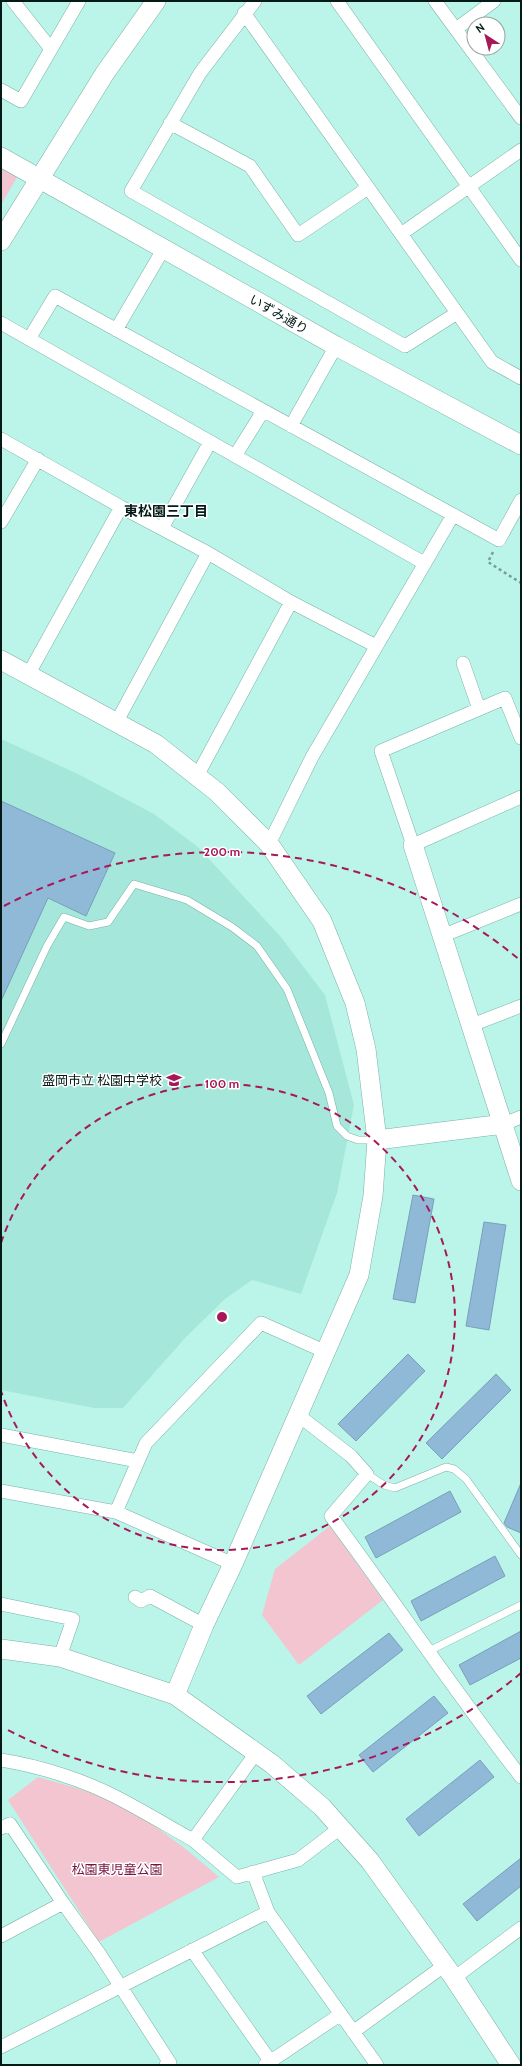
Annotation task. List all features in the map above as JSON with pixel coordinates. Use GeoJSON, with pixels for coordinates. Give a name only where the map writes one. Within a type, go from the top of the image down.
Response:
{"type":"FeatureCollection","features":[{"type":"Feature","properties":{"kind":"street"},"geometry":{"type":"LineString","coordinates":[[13,1],[51,49]]}},
{"type":"Feature","properties":{"kind":"street"},"geometry":{"type":"LineString","coordinates":[[1,90],[21,101],[79,1]]}},
{"type":"Feature","properties":{"kind":"street"},"geometry":{"type":"LineString","coordinates":[[1,241],[105,73],[156,1]]}},
{"type":"Feature","properties":{"kind":"street"},"geometry":{"type":"LineString","coordinates":[[255,1],[244,13],[200,73],[131,191],[405,346],[457,313]]}},
{"type":"Feature","properties":{"kind":"street"},"geometry":{"type":"LineString","coordinates":[[337,1],[470,186],[521,260]]}},
{"type":"Feature","properties":{"kind":"street"},"geometry":{"type":"LineString","coordinates":[[435,1],[521,118]]}},
{"type":"Feature","properties":{"kind":"street"},"geometry":{"type":"LineString","coordinates":[[456,29],[494,1]]}},
{"type":"Feature","properties":{"kind":"street"},"geometry":{"type":"LineString","coordinates":[[244,13],[492,362],[521,378]]}},
{"type":"Feature","properties":{"kind":"street"},"geometry":{"type":"LineString","coordinates":[[170,123],[250,166],[298,235],[368,188]]}},
{"type":"Feature","properties":{"kind":"street"},"geometry":{"type":"LineString","coordinates":[[401,234],[521,150]]}},
{"type":"Feature","properties":{"kind":"street","name":"いずみ通り"},"geometry":{"type":"LineString","coordinates":[[1,157],[336,346],[521,445]]}},
{"type":"Feature","properties":{"kind":"street"},"geometry":{"type":"LineString","coordinates":[[116,330],[164,248]]}},
{"type":"Feature","properties":{"kind":"street"},"geometry":{"type":"LineString","coordinates":[[29,339],[55,296],[499,540],[521,500]]}},
{"type":"Feature","properties":{"kind":"street"},"geometry":{"type":"LineString","coordinates":[[1,324],[424,563]]}},
{"type":"Feature","properties":{"kind":"street"},"geometry":{"type":"LineString","coordinates":[[291,426],[336,346]]}},
{"type":"Feature","properties":{"kind":"street"},"geometry":{"type":"LineString","coordinates":[[235,456],[263,411]]}},
{"type":"Feature","properties":{"kind":"street"},"geometry":{"type":"LineString","coordinates":[[1,439],[121,507],[208,553],[291,602],[376,646]]}},
{"type":"Feature","properties":{"kind":"street"},"geometry":{"type":"LineString","coordinates":[[162,528],[210,442]]}},
{"type":"Feature","properties":{"kind":"street"},"geometry":{"type":"LineString","coordinates":[[1,522],[38,459]]}},
{"type":"Feature","properties":{"kind":"street"},"geometry":{"type":"LineString","coordinates":[[28,675],[121,507]]}},
{"type":"Feature","properties":{"kind":"street"},"geometry":{"type":"LineString","coordinates":[[269,844],[312,757],[453,515]]}},
{"type":"Feature","properties":{"kind":"street"},"geometry":{"type":"LineString","coordinates":[[116,723],[208,553]]}},
{"type":"Feature","properties":{"kind":"street"},"geometry":{"type":"LineString","coordinates":[[197,776],[291,602]]}},
{"type":"Feature","properties":{"kind":"street"},"geometry":{"type":"LineString","coordinates":[[1,660],[156,744],[197,776],[240,813],[269,844],[322,921],[355,1003],[366,1049],[377,1140],[373,1196],[359,1275],[233,1564],[204,1624],[175,1695]]}},
{"type":"Feature","properties":{"kind":"street"},"geometry":{"type":"LineString","coordinates":[[463,663],[479,709]]}},
{"type":"Feature","properties":{"kind":"street"},"geometry":{"type":"LineString","coordinates":[[521,738],[505,698],[381,751],[472,1025],[513,1120],[521,1180]]}},
{"type":"Feature","properties":{"kind":"street"},"geometry":{"type":"LineString","coordinates":[[413,845],[521,797]]}},
{"type":"Feature","properties":{"kind":"street"},"geometry":{"type":"LineString","coordinates":[[442,936],[521,904]]}},
{"type":"Feature","properties":{"kind":"street"},"geometry":{"type":"LineString","coordinates":[[472,1025],[521,1006]]}},
{"type":"Feature","properties":{"kind":"street"},"geometry":{"type":"LineString","coordinates":[[377,1140],[513,1120]]}},
{"type":"Feature","properties":{"kind":"street"},"geometry":{"type":"LineString","coordinates":[[116,1512],[146,1443],[261,1323],[326,1352]]}},
{"type":"Feature","properties":{"kind":"street"},"geometry":{"type":"LineString","coordinates":[[298,1415],[351,1456],[367,1474],[331,1516],[483,1728],[521,1777]]}},
{"type":"Feature","properties":{"kind":"street"},"geometry":{"type":"LineString","coordinates":[[1,1435],[138,1462]]}},
{"type":"Feature","properties":{"kind":"street"},"geometry":{"type":"LineString","coordinates":[[1,1492],[116,1512],[233,1564]]}},
{"type":"Feature","properties":{"kind":"street"},"geometry":{"type":"LineString","coordinates":[[135,1598],[141,1601],[150,1596],[204,1624]]}},
{"type":"Feature","properties":{"kind":"street"},"geometry":{"type":"LineString","coordinates":[[1,1604],[73,1619],[60,1656]]}},
{"type":"Feature","properties":{"kind":"street"},"geometry":{"type":"LineString","coordinates":[[1,1649],[60,1656],[175,1695],[272,1764],[322,1807],[370,1861],[449,1972],[511,2065]]}},
{"type":"Feature","properties":{"kind":"street"},"geometry":{"type":"LineString","coordinates":[[193,1840],[256,1753]]}},
{"type":"Feature","properties":{"kind":"street"},"geometry":{"type":"LineString","coordinates":[[1,1760],[19,1763],[66,1777],[117,1797],[193,1840],[237,1877],[298,1860],[340,1828]]}},
{"type":"Feature","properties":{"kind":"street"},"geometry":{"type":"LineString","coordinates":[[1,1828],[10,1824],[63,1903],[99,1953],[170,2064]]}},
{"type":"Feature","properties":{"kind":"street"},"geometry":{"type":"LineString","coordinates":[[254,1872],[268,1912],[377,2065]]}},
{"type":"Feature","properties":{"kind":"street"},"geometry":{"type":"LineString","coordinates":[[1,1936],[63,1903]]}},
{"type":"Feature","properties":{"kind":"street"},"geometry":{"type":"LineString","coordinates":[[1,2047],[268,1912]]}},
{"type":"Feature","properties":{"kind":"street"},"geometry":{"type":"LineString","coordinates":[[353,2032],[521,1928]]}},
{"type":"Feature","properties":{"kind":"street"},"geometry":{"type":"LineString","coordinates":[[192,1950],[270,2064],[341,2014]]}},
{"type":"Feature","properties":{"kind":"lane"},"geometry":{"type":"LineString","coordinates":[[1,1044],[47,946],[64,917],[89,926],[108,922],[134,884],[187,900],[232,927],[257,946],[287,989],[329,1093],[337,1126],[347,1136],[358,1140],[377,1140]]}},
{"type":"Feature","properties":{"kind":"lane"},"geometry":{"type":"LineString","coordinates":[[367,1474],[384,1486],[396,1488],[446,1467],[454,1469],[466,1479],[521,1555]]}},
{"type":"Feature","properties":{"kind":"lane"},"geometry":{"type":"LineString","coordinates":[[429,1651],[521,1605]]}},
{"type":"Feature","properties":{"kind":"path"},"geometry":{"type":"LineString","coordinates":[[499,540],[488,562],[521,583]]}},
{"type":"Feature","properties":{"kind":"shaded area","name":"盛岡市立 松園中学校"},"geometry":{"type":"Polygon","coordinates":[[[1,739],[78,774],[154,814],[198,847],[280,936],[325,995],[354,1105],[337,1193],[301,1294],[252,1280],[225,1299],[186,1337],[123,1408],[94,1408],[1,1390],[1,739]]]}},
{"type":"Feature","properties":{"kind":"green space"},"geometry":{"type":"Polygon","coordinates":[[[1,160],[21,170],[1,205],[1,160]]]}},
{"type":"Feature","properties":{"kind":"green space"},"geometry":{"type":"Polygon","coordinates":[[[330,1526],[383,1600],[299,1665],[262,1615],[275,1569],[330,1526]]]}},
{"type":"Feature","properties":{"kind":"green space","name":"松園東児童公園"},"geometry":{"type":"Polygon","coordinates":[[[38,1777],[91,1793],[131,1811],[178,1843],[219,1877],[99,1942],[8,1800],[38,1777]]]}},
{"type":"Feature","properties":{"kind":"building"},"geometry":{"type":"Polygon","coordinates":[[[1,801],[115,853],[86,916],[48,898],[1,1001],[1,801]]]}},
{"type":"Feature","properties":{"kind":"building"},"geometry":{"type":"Polygon","coordinates":[[[413,1195],[434,1199],[415,1303],[393,1299],[413,1195]]]}},
{"type":"Feature","properties":{"kind":"building"},"geometry":{"type":"Polygon","coordinates":[[[484,1222],[506,1225],[489,1330],[466,1326],[484,1222]]]}},
{"type":"Feature","properties":{"kind":"building"},"geometry":{"type":"Polygon","coordinates":[[[408,1354],[425,1371],[356,1441],[338,1424],[408,1354]]]}},
{"type":"Feature","properties":{"kind":"building"},"geometry":{"type":"Polygon","coordinates":[[[496,1374],[511,1390],[442,1459],[426,1443],[496,1374]]]}},
{"type":"Feature","properties":{"kind":"building"},"geometry":{"type":"Polygon","coordinates":[[[521,1483],[521,1533],[507,1527],[504,1523],[521,1483]]]}},
{"type":"Feature","properties":{"kind":"building"},"geometry":{"type":"Polygon","coordinates":[[[450,1491],[461,1512],[376,1558],[365,1537],[450,1491]]]}},
{"type":"Feature","properties":{"kind":"building"},"geometry":{"type":"Polygon","coordinates":[[[495,1556],[505,1576],[421,1621],[411,1601],[495,1556]]]}},
{"type":"Feature","properties":{"kind":"building"},"geometry":{"type":"Polygon","coordinates":[[[521,1631],[521,1658],[470,1685],[459,1665],[521,1631]]]}},
{"type":"Feature","properties":{"kind":"building"},"geometry":{"type":"Polygon","coordinates":[[[389,1633],[403,1650],[321,1714],[307,1696],[389,1633]]]}},
{"type":"Feature","properties":{"kind":"building"},"geometry":{"type":"Polygon","coordinates":[[[434,1696],[448,1713],[373,1772],[359,1755],[434,1696]]]}},
{"type":"Feature","properties":{"kind":"building"},"geometry":{"type":"Polygon","coordinates":[[[480,1760],[494,1777],[419,1836],[406,1819],[480,1760]]]}},
{"type":"Feature","properties":{"kind":"building"},"geometry":{"type":"Polygon","coordinates":[[[521,1858],[521,1886],[477,1921],[463,1904],[521,1858]]]}},
{"type":"Feature","properties":{"kind":"place","name":"盛岡市立 松園中学校"},"geometry":{"type":"Point","coordinates":[174,1080]}},
{"type":"Feature","properties":{"kind":"district","name":"東松園三丁目"},"geometry":{"type":"Point","coordinates":[166,511]}}]}
